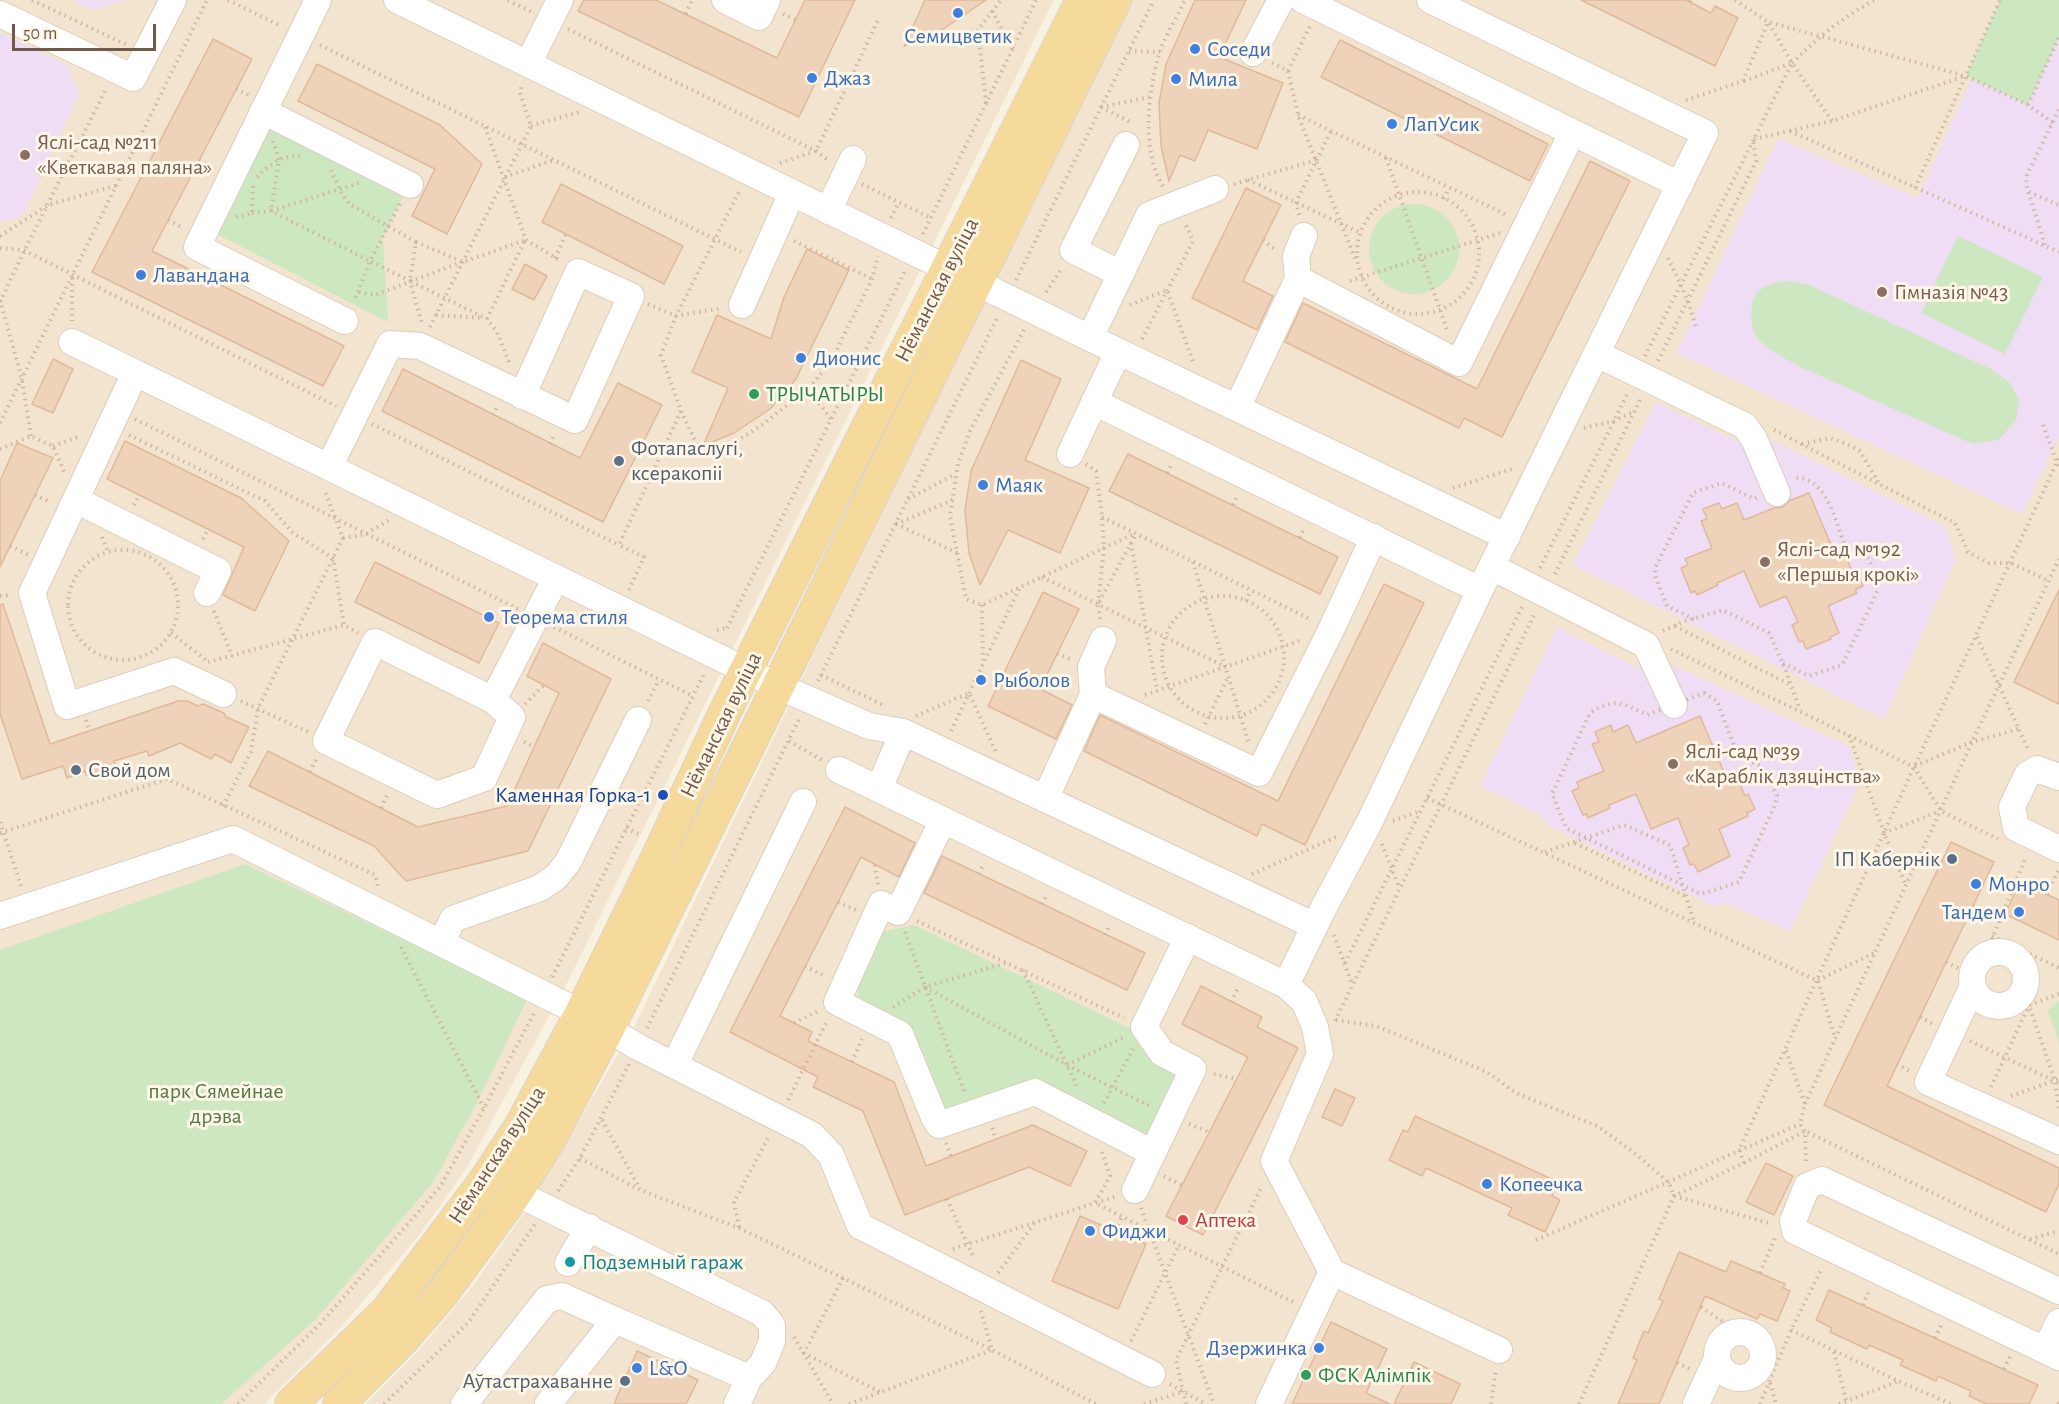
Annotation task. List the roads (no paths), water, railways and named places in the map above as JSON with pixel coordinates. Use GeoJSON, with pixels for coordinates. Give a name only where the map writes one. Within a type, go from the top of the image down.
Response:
{"type":"FeatureCollection","features":[{"type":"Feature","properties":{"kind":"main road","name":"Нёманская вуліца"},"geometry":{"type":"LineString","coordinates":[[291,1404],[386,1312],[486,1179],[520,1127],[581,1013],[746,670],[1082,0]]}},
{"type":"Feature","properties":{"kind":"main road","name":"Нёманская вуліца"},"geometry":{"type":"LineString","coordinates":[[345,1402],[443,1293],[516,1193],[548,1142],[608,1029],[1115,0]]}},
{"type":"Feature","properties":{"kind":"lane"},"geometry":{"type":"LineString","coordinates":[[0,14],[132,78],[173,0]]}},
{"type":"Feature","properties":{"kind":"lane"},"geometry":{"type":"LineString","coordinates":[[318,0],[197,247],[345,321]]}},
{"type":"Feature","properties":{"kind":"lane"},"geometry":{"type":"LineString","coordinates":[[397,0],[1034,311],[1095,328],[1125,355],[1507,537]]}},
{"type":"Feature","properties":{"kind":"lane"},"geometry":{"type":"LineString","coordinates":[[725,0],[759,17],[767,0]]}},
{"type":"Feature","properties":{"kind":"lane"},"geometry":{"type":"LineString","coordinates":[[1253,53],[1281,0]]}},
{"type":"Feature","properties":{"kind":"lane"},"geometry":{"type":"LineString","coordinates":[[1286,985],[1369,823],[1480,590],[1705,134],[1430,0]]}},
{"type":"Feature","properties":{"kind":"lane"},"geometry":{"type":"LineString","coordinates":[[1311,4],[1680,185]]}},
{"type":"Feature","properties":{"kind":"lane"},"geometry":{"type":"LineString","coordinates":[[528,64],[554,10]]}},
{"type":"Feature","properties":{"kind":"lane"},"geometry":{"type":"LineString","coordinates":[[263,111],[410,185]]}},
{"type":"Feature","properties":{"kind":"lane"},"geometry":{"type":"LineString","coordinates":[[1121,274],[1073,250],[1135,133]]}},
{"type":"Feature","properties":{"kind":"lane"},"geometry":{"type":"LineString","coordinates":[[1304,236],[1296,256],[1309,285],[1459,363],[1572,133]]}},
{"type":"Feature","properties":{"kind":"lane"},"geometry":{"type":"LineString","coordinates":[[828,210],[849,166]]}},
{"type":"Feature","properties":{"kind":"lane"},"geometry":{"type":"LineString","coordinates":[[1095,328],[1149,215],[1215,189]]}},
{"type":"Feature","properties":{"kind":"lane"},"geometry":{"type":"LineString","coordinates":[[742,305],[792,193]]}},
{"type":"Feature","properties":{"kind":"lane"},"geometry":{"type":"LineString","coordinates":[[320,463],[355,416],[390,344],[423,341],[522,396],[575,420],[631,296],[578,272],[522,396]]}},
{"type":"Feature","properties":{"kind":"lane"},"geometry":{"type":"LineString","coordinates":[[1237,408],[1309,285]]}},
{"type":"Feature","properties":{"kind":"lane"},"geometry":{"type":"LineString","coordinates":[[72,342],[778,686],[869,726],[907,725],[942,751],[1315,926]]}},
{"type":"Feature","properties":{"kind":"lane"},"geometry":{"type":"LineString","coordinates":[[1597,354],[1745,426],[1754,439],[1776,490]]}},
{"type":"Feature","properties":{"kind":"lane"},"geometry":{"type":"LineString","coordinates":[[1070,454],[1095,402],[1125,355]]}},
{"type":"Feature","properties":{"kind":"lane"},"geometry":{"type":"LineString","coordinates":[[135,373],[32,593],[68,706],[174,671],[223,694]]}},
{"type":"Feature","properties":{"kind":"lane"},"geometry":{"type":"LineString","coordinates":[[1095,402],[1480,590]]}},
{"type":"Feature","properties":{"kind":"lane"},"geometry":{"type":"LineString","coordinates":[[76,500],[218,571],[207,592]]}},
{"type":"Feature","properties":{"kind":"lane"},"geometry":{"type":"LineString","coordinates":[[1103,640],[1091,667],[1103,700],[1259,774],[1331,630],[1374,537]]}},
{"type":"Feature","properties":{"kind":"lane"},"geometry":{"type":"LineString","coordinates":[[1492,567],[1646,645],[1674,705]]}},
{"type":"Feature","properties":{"kind":"lane"},"geometry":{"type":"LineString","coordinates":[[493,700],[556,578]]}},
{"type":"Feature","properties":{"kind":"lane"},"geometry":{"type":"LineString","coordinates":[[375,642],[493,700],[512,717],[484,778],[437,795],[326,741],[375,642]]}},
{"type":"Feature","properties":{"kind":"lane"},"geometry":{"type":"LineString","coordinates":[[1045,799],[1103,700]]}},
{"type":"Feature","properties":{"kind":"lane"},"geometry":{"type":"LineString","coordinates":[[441,943],[453,919],[540,888],[556,877],[568,862],[638,720]]}},
{"type":"Feature","properties":{"kind":"lane"},"geometry":{"type":"LineString","coordinates":[[879,789],[907,725]]}},
{"type":"Feature","properties":{"kind":"lane"},"geometry":{"type":"LineString","coordinates":[[839,770],[1286,985],[1304,1000],[1315,1028],[1320,1054],[1274,1161],[1332,1272],[1499,1350]]}},
{"type":"Feature","properties":{"kind":"lane"},"geometry":{"type":"LineString","coordinates":[[2048,773],[2027,775],[2012,807],[2016,828],[2059,849]]}},
{"type":"Feature","properties":{"kind":"lane"},"geometry":{"type":"LineString","coordinates":[[675,1064],[803,802]]}},
{"type":"Feature","properties":{"kind":"lane"},"geometry":{"type":"LineString","coordinates":[[944,820],[898,912],[881,904],[837,1002],[900,1034],[939,1125],[1035,1092],[1153,1153]]}},
{"type":"Feature","properties":{"kind":"lane"},"geometry":{"type":"LineString","coordinates":[[0,916],[233,839],[581,1013],[638,1047],[812,1135],[831,1155],[860,1226],[1152,1374]]}},
{"type":"Feature","properties":{"kind":"lane"},"geometry":{"type":"LineString","coordinates":[[1135,1190],[1193,1069],[1162,1053],[1144,1027],[1188,937]]}},
{"type":"Feature","properties":{"kind":"lane"},"geometry":{"type":"LineString","coordinates":[[1972,988],[1986,1003],[2004,1006],[2019,997],[2024,990],[2025,972],[2018,960],[2006,952],[1991,953],[1989,946],[1974,967],[1972,988],[1928,1082],[2059,1141]]}},
{"type":"Feature","properties":{"kind":"lane"},"geometry":{"type":"LineString","coordinates":[[2059,1291],[1822,1180],[1807,1186],[1793,1221],[1787,1229],[2052,1354],[2059,1322]]}},
{"type":"Feature","properties":{"kind":"lane"},"geometry":{"type":"LineString","coordinates":[[516,1193],[762,1313],[772,1326],[772,1341],[763,1363],[749,1378],[737,1404]]}},
{"type":"Feature","properties":{"kind":"lane"},"geometry":{"type":"LineString","coordinates":[[568,1263],[589,1227]]}},
{"type":"Feature","properties":{"kind":"lane"},"geometry":{"type":"LineString","coordinates":[[1269,1404],[1332,1272]]}},
{"type":"Feature","properties":{"kind":"lane"},"geometry":{"type":"LineString","coordinates":[[464,1404],[547,1299],[562,1296],[749,1378]]}},
{"type":"Feature","properties":{"kind":"lane"},"geometry":{"type":"LineString","coordinates":[[548,1404],[615,1320]]}},
{"type":"Feature","properties":{"kind":"lane"},"geometry":{"type":"LineString","coordinates":[[1696,1404],[1716,1361],[1719,1345],[1724,1338],[1738,1332],[1753,1336],[1758,1341],[1763,1356],[1758,1370],[1746,1377],[1738,1378],[1725,1373],[1716,1361]]}},
{"type":"Feature","properties":{"kind":"lane"},"geometry":{"type":"LineString","coordinates":[[319,1379],[345,1402]]}},
{"type":"Feature","properties":{"kind":"place","name":"Семицветик"},"geometry":{"type":"Point","coordinates":[958,13]}},
{"type":"Feature","properties":{"kind":"place","name":"Соседи"},"geometry":{"type":"Point","coordinates":[1195,49]}},
{"type":"Feature","properties":{"kind":"place","name":"Джаз"},"geometry":{"type":"Point","coordinates":[812,78]}},
{"type":"Feature","properties":{"kind":"place","name":"Мила"},"geometry":{"type":"Point","coordinates":[1176,79]}},
{"type":"Feature","properties":{"kind":"place","name":"ЛапУсик"},"geometry":{"type":"Point","coordinates":[1392,124]}},
{"type":"Feature","properties":{"kind":"place","name":"Яслі-сад №211 «Кветкавая паляна»"},"geometry":{"type":"Point","coordinates":[25,155]}},
{"type":"Feature","properties":{"kind":"place","name":"Лавандана"},"geometry":{"type":"Point","coordinates":[141,275]}},
{"type":"Feature","properties":{"kind":"place","name":"Гімназія №43"},"geometry":{"type":"Point","coordinates":[1882,292]}},
{"type":"Feature","properties":{"kind":"place","name":"Дионис"},"geometry":{"type":"Point","coordinates":[801,358]}},
{"type":"Feature","properties":{"kind":"place","name":"ТРЫЧАТЫРЫ"},"geometry":{"type":"Point","coordinates":[754,394]}},
{"type":"Feature","properties":{"kind":"place","name":"Фотапаслугі, ксеракопіі"},"geometry":{"type":"Point","coordinates":[619,461]}},
{"type":"Feature","properties":{"kind":"place","name":"Маяк"},"geometry":{"type":"Point","coordinates":[983,485]}},
{"type":"Feature","properties":{"kind":"place","name":"Яслі-сад №192 «Першыя крокі»"},"geometry":{"type":"Point","coordinates":[1765,562]}},
{"type":"Feature","properties":{"kind":"place","name":"Теорема стиля"},"geometry":{"type":"Point","coordinates":[489,617]}},
{"type":"Feature","properties":{"kind":"place","name":"Рыболов"},"geometry":{"type":"Point","coordinates":[981,680]}},
{"type":"Feature","properties":{"kind":"place","name":"Яслі-сад №39 «Караблік дзяцінства»"},"geometry":{"type":"Point","coordinates":[1673,764]}},
{"type":"Feature","properties":{"kind":"place","name":"Свой дом"},"geometry":{"type":"Point","coordinates":[76,770]}},
{"type":"Feature","properties":{"kind":"place","name":"Каменная Горка-1"},"geometry":{"type":"Point","coordinates":[663,795]}},
{"type":"Feature","properties":{"kind":"place","name":"ІП Кабернік"},"geometry":{"type":"Point","coordinates":[1952,859]}},
{"type":"Feature","properties":{"kind":"place","name":"Монро"},"geometry":{"type":"Point","coordinates":[1976,884]}},
{"type":"Feature","properties":{"kind":"place","name":"Тандем"},"geometry":{"type":"Point","coordinates":[2019,912]}},
{"type":"Feature","properties":{"kind":"place","name":"Копеечка"},"geometry":{"type":"Point","coordinates":[1487,1184]}},
{"type":"Feature","properties":{"kind":"place","name":"Аптека"},"geometry":{"type":"Point","coordinates":[1183,1220]}},
{"type":"Feature","properties":{"kind":"place","name":"Фиджи"},"geometry":{"type":"Point","coordinates":[1090,1231]}},
{"type":"Feature","properties":{"kind":"place","name":"Подземный гараж"},"geometry":{"type":"Point","coordinates":[570,1262]}},
{"type":"Feature","properties":{"kind":"place","name":"Дзержинка"},"geometry":{"type":"Point","coordinates":[1319,1348]}},
{"type":"Feature","properties":{"kind":"place","name":"L&O"},"geometry":{"type":"Point","coordinates":[637,1368]}},
{"type":"Feature","properties":{"kind":"place","name":"ФСК Алімпік"},"geometry":{"type":"Point","coordinates":[1306,1375]}},
{"type":"Feature","properties":{"kind":"place","name":"Аўтастрахаванне"},"geometry":{"type":"Point","coordinates":[625,1381]}},
{"type":"Feature","properties":{"kind":"park label","name":"парк Сямейнае дрэва"},"geometry":{"type":"Point","coordinates":[216,1104]}}]}
